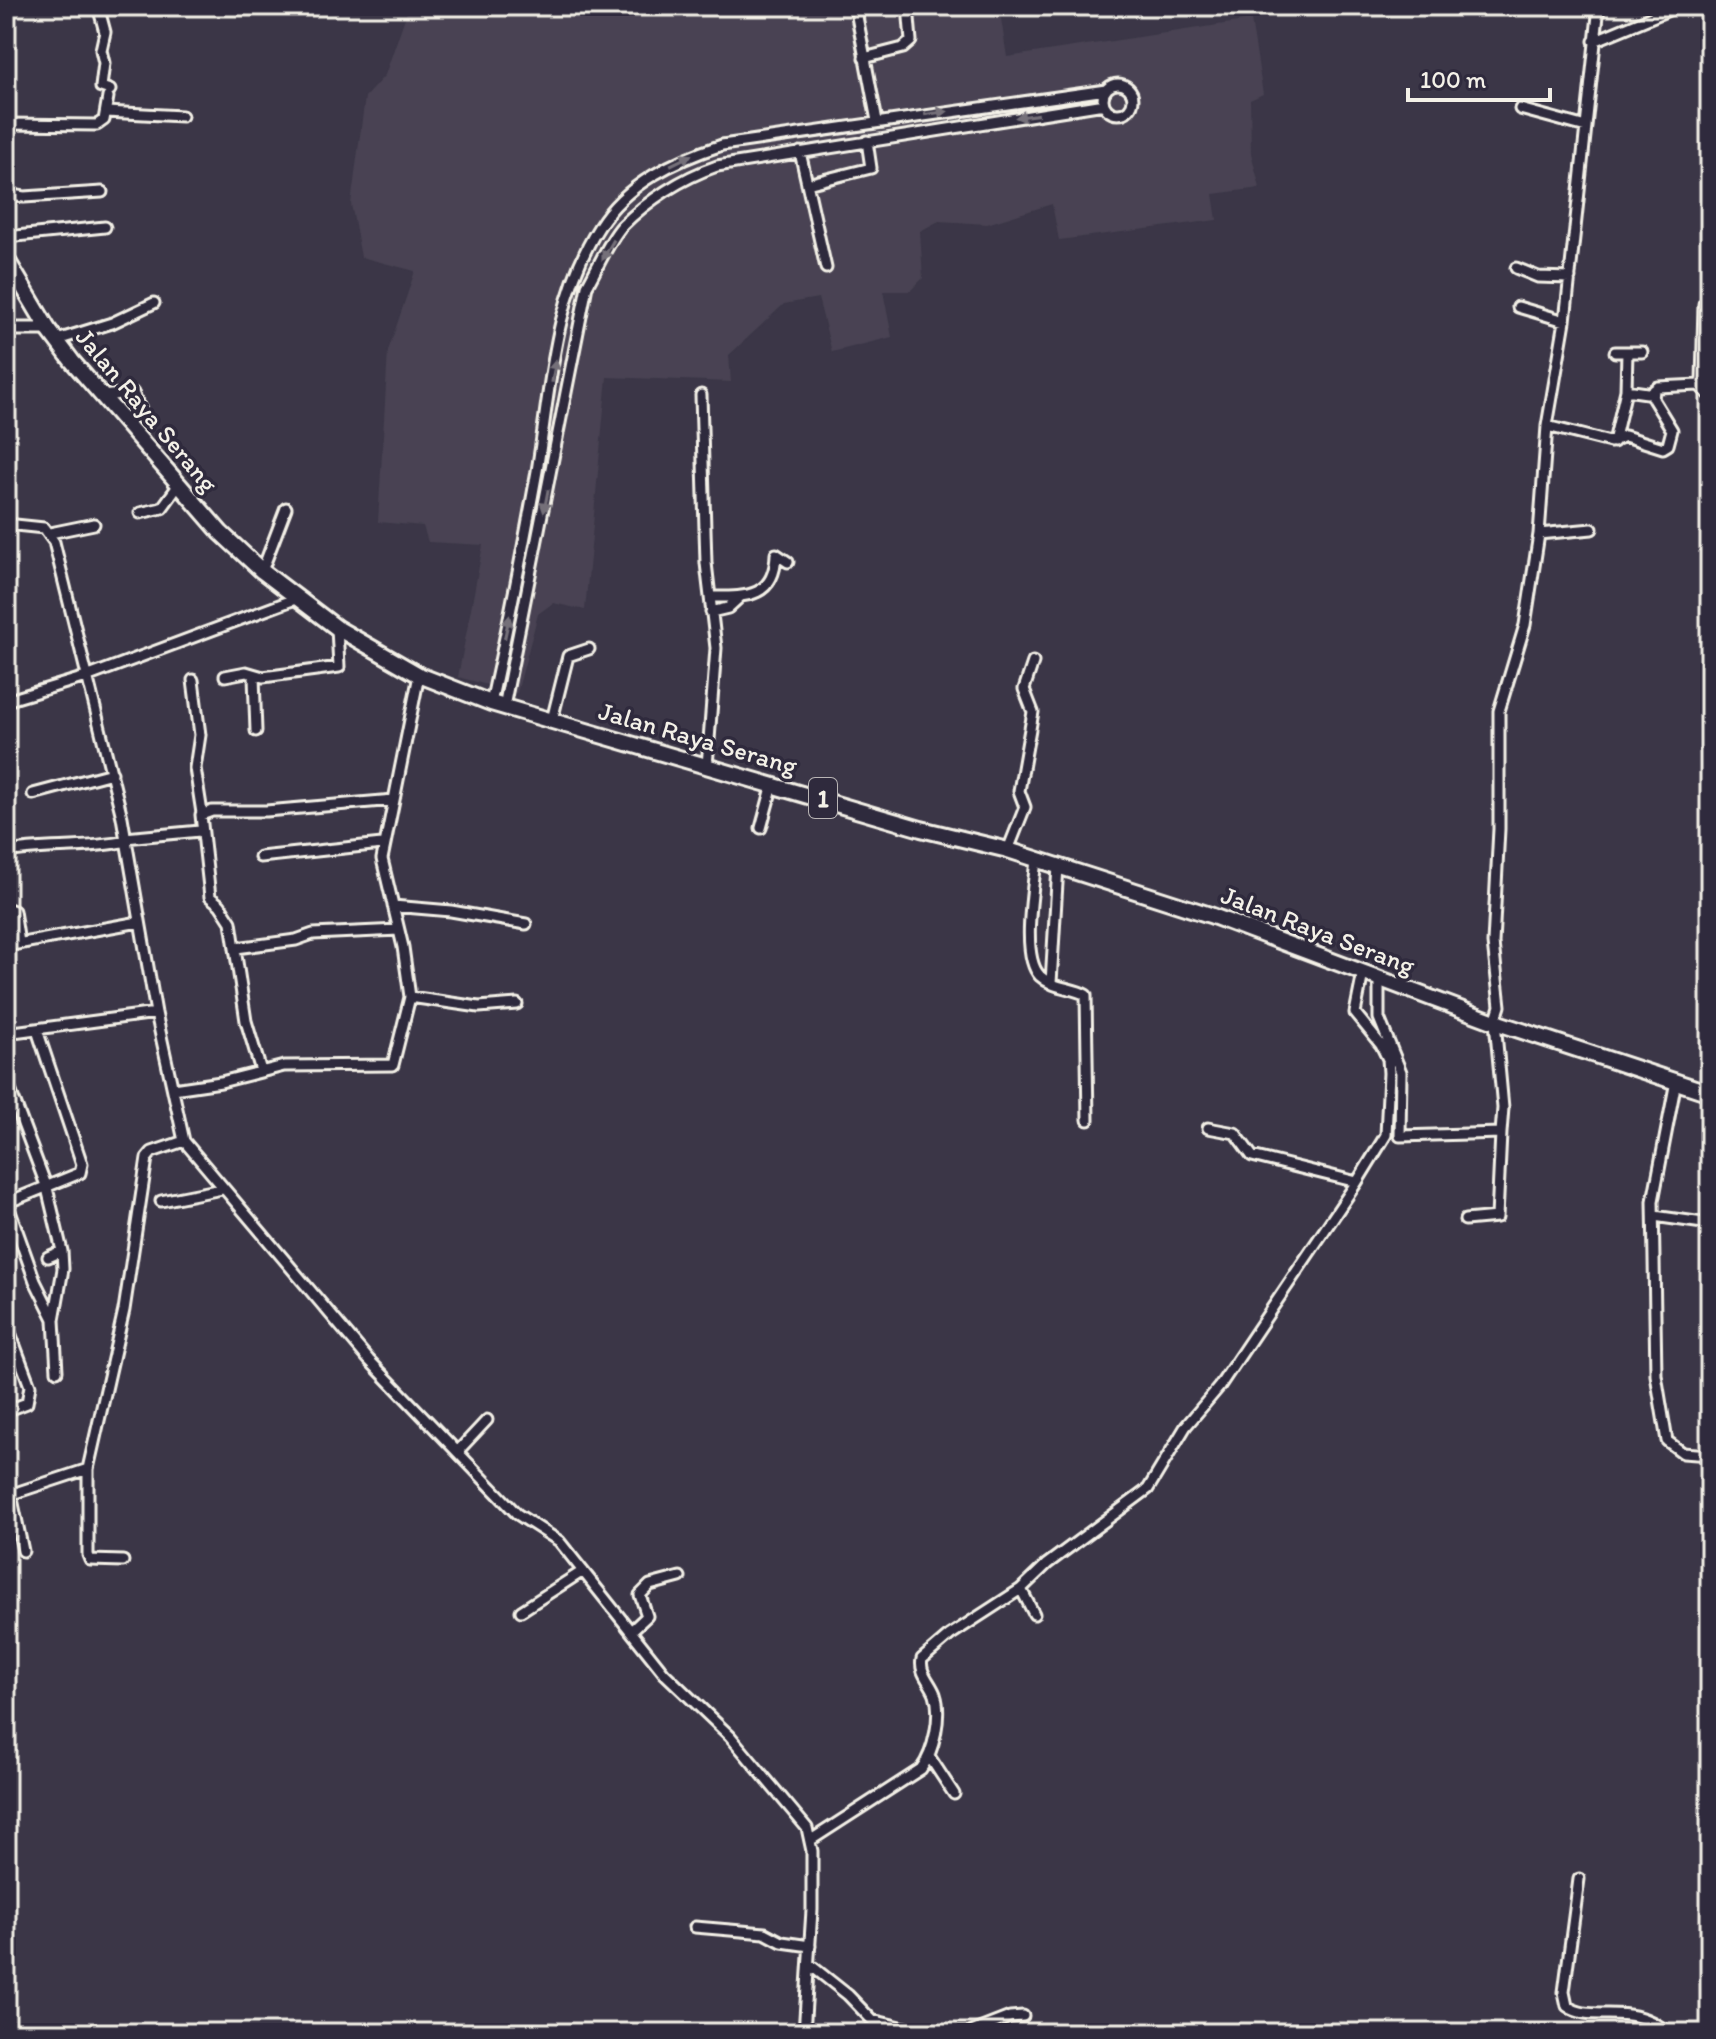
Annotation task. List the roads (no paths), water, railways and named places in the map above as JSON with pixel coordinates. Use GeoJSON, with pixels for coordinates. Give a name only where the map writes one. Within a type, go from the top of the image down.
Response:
{"type":"FeatureCollection","features":[{"type":"Feature","properties":{"kind":"highway","name":"Jalan Raya Serang"},"geometry":{"type":"LineString","coordinates":[[6,258],[52,335],[101,396],[178,486],[262,571],[337,628],[419,675],[498,705],[921,829],[1008,850],[1210,915],[1495,1022],[1710,1093]]}},
{"type":"Feature","properties":{"kind":"street"},"geometry":{"type":"LineString","coordinates":[[6,124],[97,125],[106,112],[109,94],[101,87],[104,63],[101,50],[105,32],[98,6]]}},
{"type":"Feature","properties":{"kind":"street"},"geometry":{"type":"LineString","coordinates":[[855,6],[883,137]]}},
{"type":"Feature","properties":{"kind":"street"},"geometry":{"type":"LineString","coordinates":[[864,58],[903,48],[911,41],[908,6]]}},
{"type":"Feature","properties":{"kind":"street"},"geometry":{"type":"LineString","coordinates":[[1465,1220],[1497,1217],[1503,1108],[1495,1022],[1500,1006],[1493,943],[1499,829],[1499,711],[1525,625],[1539,534],[1547,426],[1565,321],[1599,6]]}},
{"type":"Feature","properties":{"kind":"street"},"geometry":{"type":"LineString","coordinates":[[1594,41],[1678,6]]}},
{"type":"Feature","properties":{"kind":"street"},"geometry":{"type":"LineString","coordinates":[[1124,85],[1133,94],[1131,107],[1120,114],[1104,104],[717,166],[695,173],[660,195],[621,228],[587,286],[498,705],[567,295],[599,225],[640,183],[686,157],[722,145],[1124,85]]}},
{"type":"Feature","properties":{"kind":"street"},"geometry":{"type":"LineString","coordinates":[[1104,104],[1106,90]]}},
{"type":"Feature","properties":{"kind":"street"},"geometry":{"type":"LineString","coordinates":[[1520,109],[1586,127]]}},
{"type":"Feature","properties":{"kind":"street"},"geometry":{"type":"LineString","coordinates":[[106,112],[182,116]]}},
{"type":"Feature","properties":{"kind":"street"},"geometry":{"type":"LineString","coordinates":[[807,184],[871,168],[867,141]]}},
{"type":"Feature","properties":{"kind":"street"},"geometry":{"type":"LineString","coordinates":[[800,152],[826,268]]}},
{"type":"Feature","properties":{"kind":"street"},"geometry":{"type":"LineString","coordinates":[[6,194],[24,197],[102,192]]}},
{"type":"Feature","properties":{"kind":"street"},"geometry":{"type":"LineString","coordinates":[[6,237],[105,227]]}},
{"type":"Feature","properties":{"kind":"street"},"geometry":{"type":"LineString","coordinates":[[1516,268],[1538,277],[1570,278]]}},
{"type":"Feature","properties":{"kind":"street"},"geometry":{"type":"LineString","coordinates":[[6,329],[52,335],[112,323],[154,303]]}},
{"type":"Feature","properties":{"kind":"street"},"geometry":{"type":"LineString","coordinates":[[1699,385],[1702,381],[1704,304]]}},
{"type":"Feature","properties":{"kind":"street"},"geometry":{"type":"LineString","coordinates":[[1518,307],[1565,321]]}},
{"type":"Feature","properties":{"kind":"street"},"geometry":{"type":"LineString","coordinates":[[560,334],[577,339]]}},
{"type":"Feature","properties":{"kind":"street"},"geometry":{"type":"LineString","coordinates":[[1615,352],[1642,352]]}},
{"type":"Feature","properties":{"kind":"street"},"geometry":{"type":"LineString","coordinates":[[1614,442],[1626,390],[1627,352]]}},
{"type":"Feature","properties":{"kind":"street"},"geometry":{"type":"LineString","coordinates":[[1547,426],[1614,442],[1625,436],[1663,448],[1673,435],[1653,399],[1654,390],[1699,385]]}},
{"type":"Feature","properties":{"kind":"street"},"geometry":{"type":"LineString","coordinates":[[1699,385],[1710,396]]}},
{"type":"Feature","properties":{"kind":"street"},"geometry":{"type":"LineString","coordinates":[[1626,390],[1647,393]]}},
{"type":"Feature","properties":{"kind":"street"},"geometry":{"type":"LineString","coordinates":[[101,396],[133,393],[141,410]]}},
{"type":"Feature","properties":{"kind":"street"},"geometry":{"type":"LineString","coordinates":[[701,395],[710,597],[716,648],[707,766]]}},
{"type":"Feature","properties":{"kind":"street"},"geometry":{"type":"LineString","coordinates":[[140,513],[162,508],[178,486]]}},
{"type":"Feature","properties":{"kind":"street"},"geometry":{"type":"LineString","coordinates":[[262,571],[286,508]]}},
{"type":"Feature","properties":{"kind":"street"},"geometry":{"type":"LineString","coordinates":[[6,524],[44,528],[50,533],[112,773],[156,1013],[184,1141],[369,1360],[517,1514],[559,1541],[664,1673],[730,1736],[807,1828],[811,1840],[810,1946],[804,2033]]}},
{"type":"Feature","properties":{"kind":"street"},"geometry":{"type":"LineString","coordinates":[[50,533],[94,524]]}},
{"type":"Feature","properties":{"kind":"street"},"geometry":{"type":"LineString","coordinates":[[1539,534],[1592,529]]}},
{"type":"Feature","properties":{"kind":"street"},"geometry":{"type":"LineString","coordinates":[[711,612],[728,608],[740,597],[767,586],[776,569],[776,554],[788,562]]}},
{"type":"Feature","properties":{"kind":"street"},"geometry":{"type":"LineString","coordinates":[[710,597],[740,597]]}},
{"type":"Feature","properties":{"kind":"street"},"geometry":{"type":"LineString","coordinates":[[6,701],[89,676],[298,598]]}},
{"type":"Feature","properties":{"kind":"street"},"geometry":{"type":"LineString","coordinates":[[225,676],[246,672],[254,677],[339,667],[337,628]]}},
{"type":"Feature","properties":{"kind":"street"},"geometry":{"type":"LineString","coordinates":[[552,720],[568,656],[589,649]]}},
{"type":"Feature","properties":{"kind":"street"},"geometry":{"type":"LineString","coordinates":[[1008,850],[1025,807],[1019,791],[1033,712],[1024,689],[1033,662]]}},
{"type":"Feature","properties":{"kind":"street"},"geometry":{"type":"LineString","coordinates":[[173,1089],[307,1064],[393,1065],[410,997],[399,930],[383,872],[382,844],[419,675]]}},
{"type":"Feature","properties":{"kind":"street"},"geometry":{"type":"LineString","coordinates":[[254,677],[256,731]]}},
{"type":"Feature","properties":{"kind":"street"},"geometry":{"type":"LineString","coordinates":[[193,680],[200,735],[195,768],[210,897],[231,922],[246,1021],[261,1071]]}},
{"type":"Feature","properties":{"kind":"street"},"geometry":{"type":"LineString","coordinates":[[33,794],[112,773]]}},
{"type":"Feature","properties":{"kind":"street"},"geometry":{"type":"LineString","coordinates":[[761,828],[773,784]]}},
{"type":"Feature","properties":{"kind":"street"},"geometry":{"type":"LineString","coordinates":[[202,813],[394,800]]}},
{"type":"Feature","properties":{"kind":"street"},"geometry":{"type":"LineString","coordinates":[[6,852],[42,846],[94,848],[126,840],[200,831]]}},
{"type":"Feature","properties":{"kind":"street"},"geometry":{"type":"LineString","coordinates":[[260,857],[382,844]]}},
{"type":"Feature","properties":{"kind":"street"},"geometry":{"type":"LineString","coordinates":[[1036,859],[1029,955],[1040,975],[1051,983],[1083,993],[1087,1000],[1088,1120]]}},
{"type":"Feature","properties":{"kind":"street"},"geometry":{"type":"LineString","coordinates":[[1051,983],[1058,866]]}},
{"type":"Feature","properties":{"kind":"street"},"geometry":{"type":"LineString","coordinates":[[393,906],[451,911],[526,924]]}},
{"type":"Feature","properties":{"kind":"street"},"geometry":{"type":"LineString","coordinates":[[6,908],[14,911],[19,943]]}},
{"type":"Feature","properties":{"kind":"street"},"geometry":{"type":"LineString","coordinates":[[6,946],[139,922]]}},
{"type":"Feature","properties":{"kind":"street"},"geometry":{"type":"LineString","coordinates":[[236,948],[296,940],[313,934],[399,930]]}},
{"type":"Feature","properties":{"kind":"street"},"geometry":{"type":"LineString","coordinates":[[811,1840],[914,1775],[929,1756],[937,1704],[921,1669],[922,1659],[950,1635],[1021,1589],[1047,1564],[1148,1489],[1186,1426],[1219,1387],[1357,1182],[1386,1135],[1389,1104],[1388,1059],[1355,1013],[1363,973]]}},
{"type":"Feature","properties":{"kind":"street"},"geometry":{"type":"LineString","coordinates":[[1379,979],[1379,1018],[1401,1072],[1400,1136],[1501,1133]]}},
{"type":"Feature","properties":{"kind":"street"},"geometry":{"type":"LineString","coordinates":[[410,997],[479,1007],[517,1004]]}},
{"type":"Feature","properties":{"kind":"street"},"geometry":{"type":"LineString","coordinates":[[6,1033],[156,1013]]}},
{"type":"Feature","properties":{"kind":"street"},"geometry":{"type":"LineString","coordinates":[[37,1030],[82,1164],[80,1173],[6,1202],[35,1281],[54,1320]]}},
{"type":"Feature","properties":{"kind":"street"},"geometry":{"type":"LineString","coordinates":[[6,1079],[47,1188],[62,1251],[63,1269],[54,1320],[57,1371]]}},
{"type":"Feature","properties":{"kind":"street"},"geometry":{"type":"LineString","coordinates":[[1676,1081],[1654,1186],[1656,1375],[1667,1441],[1683,1453],[1710,1455]]}},
{"type":"Feature","properties":{"kind":"street"},"geometry":{"type":"LineString","coordinates":[[1208,1128],[1235,1133],[1252,1156],[1357,1182]]}},
{"type":"Feature","properties":{"kind":"street"},"geometry":{"type":"LineString","coordinates":[[123,1561],[90,1560],[88,1555],[88,1469],[124,1310],[147,1158],[152,1152],[184,1141]]}},
{"type":"Feature","properties":{"kind":"street"},"geometry":{"type":"LineString","coordinates":[[161,1201],[222,1189]]}},
{"type":"Feature","properties":{"kind":"street"},"geometry":{"type":"LineString","coordinates":[[1654,1216],[1710,1224]]}},
{"type":"Feature","properties":{"kind":"street"},"geometry":{"type":"LineString","coordinates":[[48,1257],[62,1251]]}},
{"type":"Feature","properties":{"kind":"street"},"geometry":{"type":"LineString","coordinates":[[6,1322],[31,1390],[27,1403],[6,1411]]}},
{"type":"Feature","properties":{"kind":"street"},"geometry":{"type":"LineString","coordinates":[[458,1451],[487,1420]]}},
{"type":"Feature","properties":{"kind":"street"},"geometry":{"type":"LineString","coordinates":[[23,1551],[9,1495],[88,1469]]}},
{"type":"Feature","properties":{"kind":"street"},"geometry":{"type":"LineString","coordinates":[[521,1611],[583,1571]]}},
{"type":"Feature","properties":{"kind":"street"},"geometry":{"type":"LineString","coordinates":[[631,1631],[647,1616],[640,1595],[644,1589],[680,1577]]}},
{"type":"Feature","properties":{"kind":"street"},"geometry":{"type":"LineString","coordinates":[[1021,1589],[1034,1614]]}},
{"type":"Feature","properties":{"kind":"street"},"geometry":{"type":"LineString","coordinates":[[929,1756],[954,1794]]}},
{"type":"Feature","properties":{"kind":"street"},"geometry":{"type":"LineString","coordinates":[[1579,1879],[1564,1992],[1567,2006],[1574,2011],[1626,2012],[1645,2017],[1668,2033]]}},
{"type":"Feature","properties":{"kind":"street"},"geometry":{"type":"LineString","coordinates":[[695,1927],[765,1933],[782,1942],[810,1946]]}},
{"type":"Feature","properties":{"kind":"street"},"geometry":{"type":"LineString","coordinates":[[809,1964],[848,1995],[872,2020],[926,2033]]}},
{"type":"Feature","properties":{"kind":"street"},"geometry":{"type":"LineString","coordinates":[[932,2033],[968,2033],[1010,2017],[1023,2016]]}}]}
